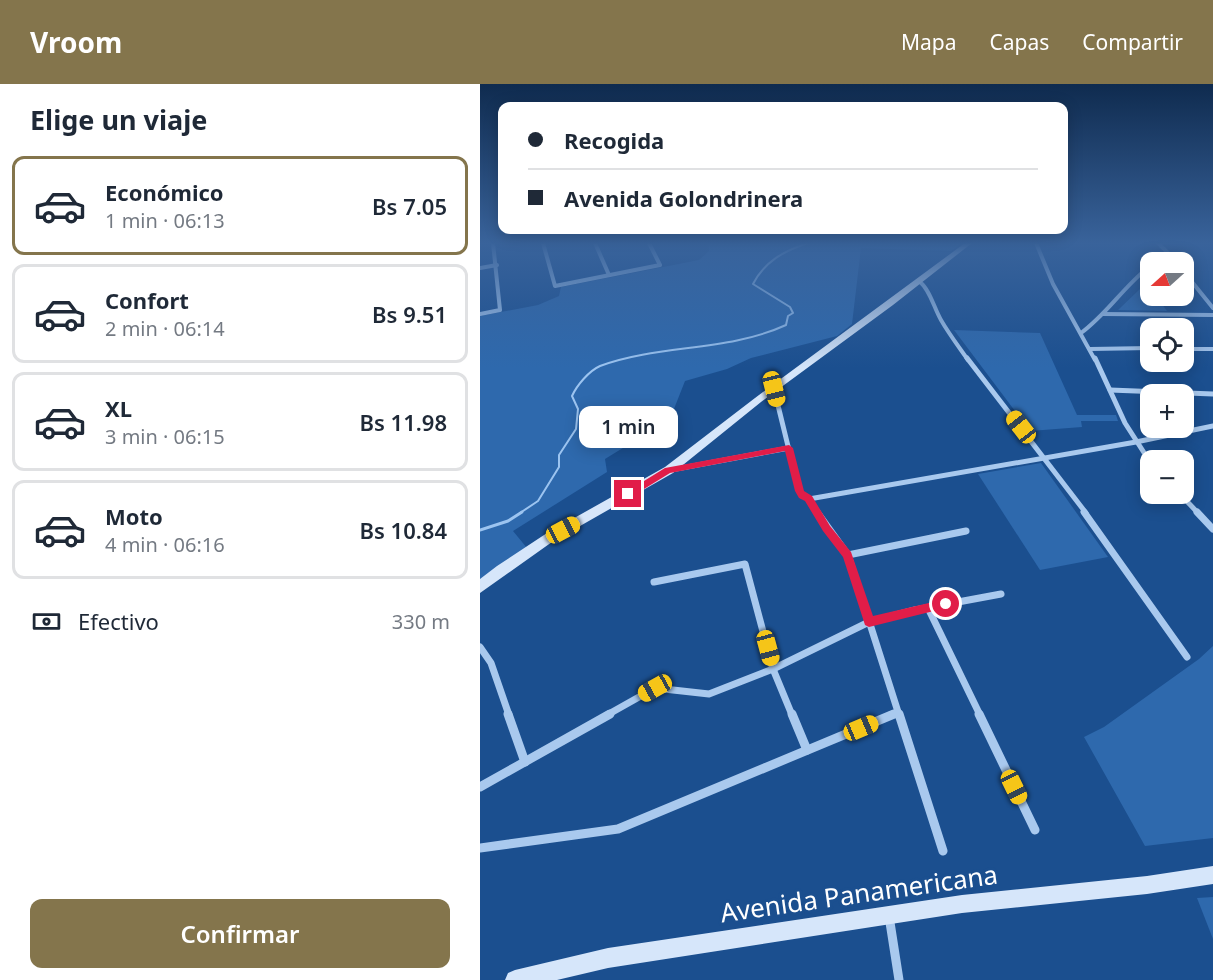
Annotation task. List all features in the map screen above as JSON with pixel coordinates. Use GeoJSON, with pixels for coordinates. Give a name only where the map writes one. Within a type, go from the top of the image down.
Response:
{"type":"FeatureCollection","features":[{"type":"Feature","properties":{"kind":"street"},"geometry":{"type":"LineString","coordinates":[[480,314],[500,310],[498,285]]}},
{"type":"Feature","properties":{"kind":"street"},"geometry":{"type":"LineString","coordinates":[[480,587],[529,549],[668,470],[856,327],[916,285]]}},
{"type":"Feature","properties":{"kind":"street"},"geometry":{"type":"LineString","coordinates":[[923,285],[950,334],[1044,457],[1187,657]]}},
{"type":"Feature","properties":{"kind":"street"},"geometry":{"type":"LineString","coordinates":[[1052,285],[1090,349],[1142,450]]}},
{"type":"Feature","properties":{"kind":"street"},"geometry":{"type":"LineString","coordinates":[[1081,333],[1094,325],[1128,285]]}},
{"type":"Feature","properties":{"kind":"street"},"geometry":{"type":"LineString","coordinates":[[1194,285],[1213,308]]}},
{"type":"Feature","properties":{"kind":"street"},"geometry":{"type":"LineString","coordinates":[[1103,314],[1213,315]]}},
{"type":"Feature","properties":{"kind":"street"},"geometry":{"type":"LineString","coordinates":[[1090,349],[1140,348]]}},
{"type":"Feature","properties":{"kind":"street"},"geometry":{"type":"LineString","coordinates":[[1194,349],[1213,349]]}},
{"type":"Feature","properties":{"kind":"street"},"geometry":{"type":"LineString","coordinates":[[774,389],[799,491],[802,496],[809,499],[1136,442],[1213,426]]}},
{"type":"Feature","properties":{"kind":"street"},"geometry":{"type":"LineString","coordinates":[[1110,390],[1213,394]]}},
{"type":"Feature","properties":{"kind":"street"},"geometry":{"type":"LineString","coordinates":[[668,470],[789,448]]}},
{"type":"Feature","properties":{"kind":"street"},"geometry":{"type":"LineString","coordinates":[[809,499],[827,528],[848,555],[943,850]]}},
{"type":"Feature","properties":{"kind":"street"},"geometry":{"type":"LineString","coordinates":[[1189,504],[1213,529]]}},
{"type":"Feature","properties":{"kind":"street"},"geometry":{"type":"LineString","coordinates":[[848,555],[966,531]]}},
{"type":"Feature","properties":{"kind":"street"},"geometry":{"type":"LineString","coordinates":[[654,582],[745,564],[774,669],[807,750]]}},
{"type":"Feature","properties":{"kind":"street"},"geometry":{"type":"LineString","coordinates":[[480,788],[655,688],[709,694],[774,669],[869,622],[1000,594]]}},
{"type":"Feature","properties":{"kind":"street"},"geometry":{"type":"LineString","coordinates":[[928,608],[1035,830]]}},
{"type":"Feature","properties":{"kind":"street"},"geometry":{"type":"LineString","coordinates":[[480,647],[491,663],[525,762]]}},
{"type":"Feature","properties":{"kind":"street"},"geometry":{"type":"LineString","coordinates":[[480,848],[618,829],[898,712]]}},
{"type":"Feature","properties":{"kind":"street","name":"Avenida Panamericana"},"geometry":{"type":"LineString","coordinates":[[515,980],[608,958],[889,915],[1213,875]]}},
{"type":"Feature","properties":{"kind":"street"},"geometry":{"type":"LineString","coordinates":[[889,915],[899,980]]}},
{"type":"Feature","properties":{"kind":"shaded area"},"geometry":{"type":"Polygon","coordinates":[[[572,285],[857,285],[852,324],[837,336],[751,358],[727,369],[685,381],[670,419],[605,459],[607,472],[513,531],[527,548],[480,585],[480,316],[538,305],[559,296],[561,287],[572,285]]]}},
{"type":"Feature","properties":{"kind":"shaded area"},"geometry":{"type":"Polygon","coordinates":[[[1140,289],[1140,306],[1163,306],[1167,311],[1118,310],[1140,289]]]}},
{"type":"Feature","properties":{"kind":"shaded area"},"geometry":{"type":"Polygon","coordinates":[[[954,330],[1040,333],[1077,415],[1116,415],[1118,421],[1081,421],[1082,427],[1030,431],[954,330]]]}},
{"type":"Feature","properties":{"kind":"shaded area"},"geometry":{"type":"Polygon","coordinates":[[[1041,463],[1108,557],[1040,570],[978,474],[1041,463]]]}},
{"type":"Feature","properties":{"kind":"shaded area"},"geometry":{"type":"Polygon","coordinates":[[[1213,646],[1213,838],[1145,846],[1084,737],[1104,727],[1199,659],[1213,646]]]}},
{"type":"Feature","properties":{"kind":"shaded area"},"geometry":{"type":"Polygon","coordinates":[[[1213,897],[1213,939],[1197,898],[1213,897]]]}},
{"type":"Feature","properties":{"kind":"waterway"},"geometry":{"type":"LineString","coordinates":[[520,513],[538,501],[559,467],[559,455],[576,429],[578,409],[572,396],[588,375],[600,366],[623,359],[740,340],[786,325],[788,316],[793,313],[790,307],[754,285]]}},
{"type":"Feature","properties":{"kind":"waterway"},"geometry":{"type":"LineString","coordinates":[[480,530],[508,521],[522,512]]}},
{"type":"Feature","properties":{"kind":"route"},"geometry":{"type":"LineString","coordinates":[[628,494],[668,470],[789,448],[799,491],[802,496],[809,499],[827,528],[848,555],[869,622],[946,604]]}}]}
